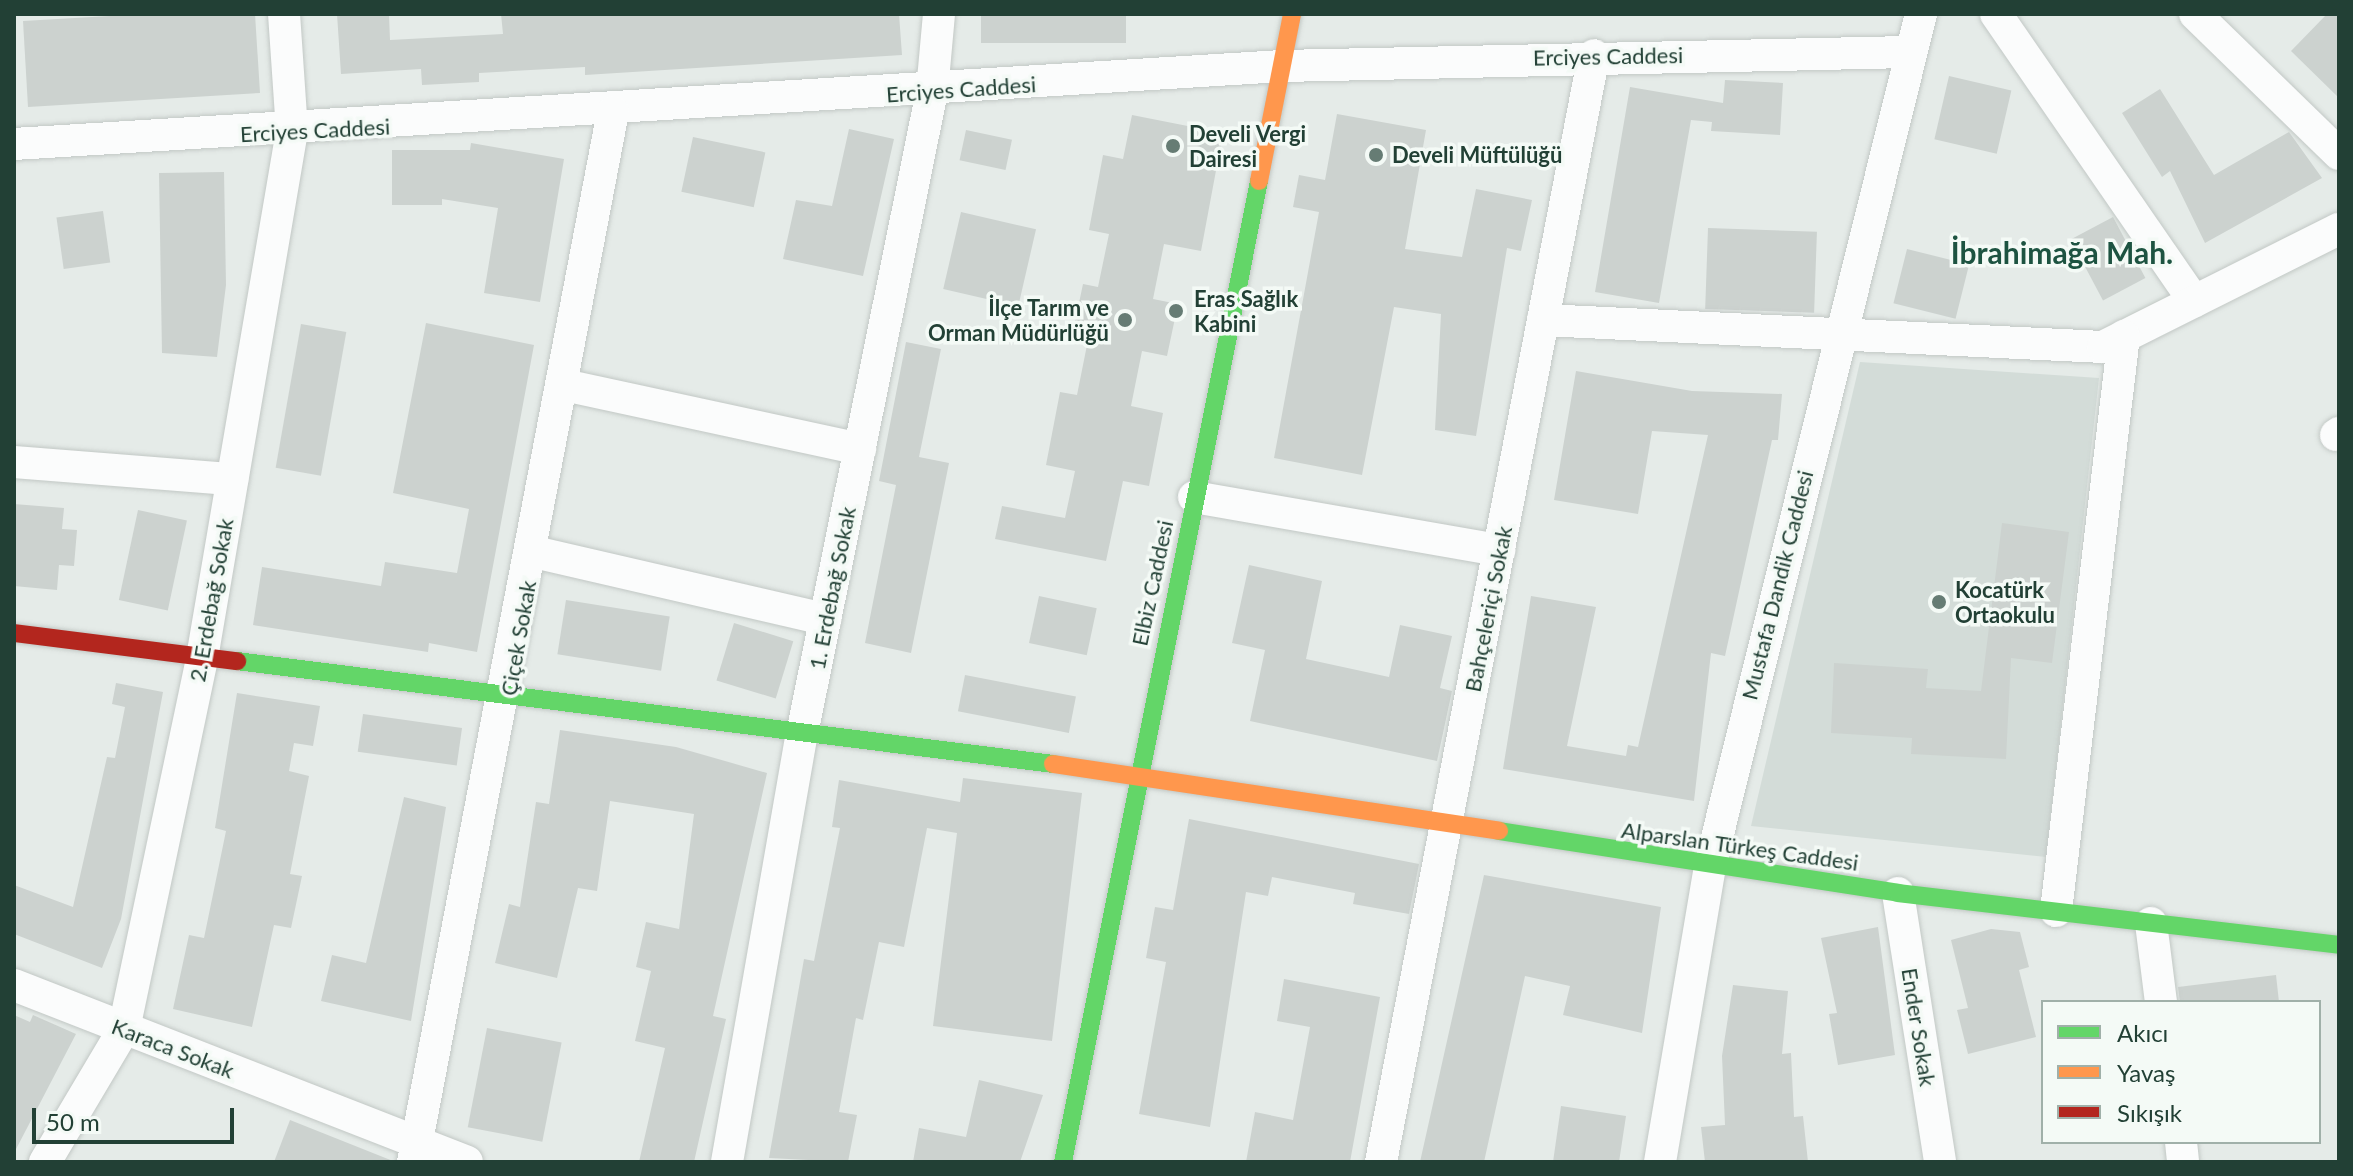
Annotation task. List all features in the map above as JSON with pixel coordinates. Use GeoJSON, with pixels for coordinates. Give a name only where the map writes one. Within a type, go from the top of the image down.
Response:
{"type":"FeatureCollection","features":[{"type":"Feature","properties":{"kind":"street","name":"2. Erdebağ Sokak"},"geometry":{"type":"LineString","coordinates":[[45,1162],[124,1029],[202,658],[292,131],[284,14]]}},
{"type":"Feature","properties":{"kind":"street","name":"1. Erdebağ Sokak"},"geometry":{"type":"LineString","coordinates":[[727,1162],[802,734],[932,91],[939,14]]}},
{"type":"Feature","properties":{"kind":"street","name":"Elbiz Caddesi"},"geometry":{"type":"LineString","coordinates":[[1063,1162],[1137,775],[1292,14]]}},
{"type":"Feature","properties":{"kind":"street","name":"Mustafa Dandik Caddesi"},"geometry":{"type":"LineString","coordinates":[[1660,1162],[1710,866],[1837,337],[1921,14]]}},
{"type":"Feature","properties":{"kind":"street"},"geometry":{"type":"LineString","coordinates":[[1996,14],[2194,301]]}},
{"type":"Feature","properties":{"kind":"street"},"geometry":{"type":"LineString","coordinates":[[2195,14],[2339,154]]}},
{"type":"Feature","properties":{"kind":"street","name":"Erciyes Caddesi"},"geometry":{"type":"LineString","coordinates":[[14,144],[613,112],[1282,66],[1594,55],[1909,52]]}},
{"type":"Feature","properties":{"kind":"street","name":"Bahçeleriçi Sokak"},"geometry":{"type":"LineString","coordinates":[[1381,1162],[1594,55]]}},
{"type":"Feature","properties":{"kind":"street","name":"Çiçek Sokak"},"geometry":{"type":"LineString","coordinates":[[417,1153],[507,698],[613,112]]}},
{"type":"Feature","properties":{"kind":"street"},"geometry":{"type":"LineString","coordinates":[[1543,320],[1837,337],[2103,347],[2339,229]]}},
{"type":"Feature","properties":{"kind":"street"},"geometry":{"type":"LineString","coordinates":[[2056,911],[2124,336]]}},
{"type":"Feature","properties":{"kind":"street"},"geometry":{"type":"LineString","coordinates":[[564,385],[860,449]]}},
{"type":"Feature","properties":{"kind":"street"},"geometry":{"type":"LineString","coordinates":[[14,462],[232,479]]}},
{"type":"Feature","properties":{"kind":"street"},"geometry":{"type":"LineString","coordinates":[[1194,497],[1499,550]]}},
{"type":"Feature","properties":{"kind":"street"},"geometry":{"type":"LineString","coordinates":[[534,552],[825,619]]}},
{"type":"Feature","properties":{"kind":"street","name":"Alparslan Türkeş Caddesi"},"geometry":{"type":"LineString","coordinates":[[14,633],[507,698],[1137,775],[1898,893],[2339,945]]}},
{"type":"Feature","properties":{"kind":"street","name":"Ender Sokak"},"geometry":{"type":"LineString","coordinates":[[1898,893],[1940,1162]]}},
{"type":"Feature","properties":{"kind":"street"},"geometry":{"type":"LineString","coordinates":[[2151,923],[2161,1000]]}},
{"type":"Feature","properties":{"kind":"street","name":"Karaca Sokak"},"geometry":{"type":"LineString","coordinates":[[14,985],[417,1153],[467,1162]]}},
{"type":"Feature","properties":{"kind":"shaded area","name":"Kocatürk Ortaokulu"},"geometry":{"type":"Polygon","coordinates":[[[1860,362],[2099,378],[2046,857],[1751,826],[1860,362]]]}},
{"type":"Feature","properties":{"kind":"building"},"geometry":{"type":"Polygon","coordinates":[[[144,14],[255,14],[260,93],[28,107],[23,21],[144,14]]]}},
{"type":"Feature","properties":{"kind":"building"},"geometry":{"type":"Polygon","coordinates":[[[337,14],[389,14],[390,40],[503,34],[501,14],[899,14],[902,55],[585,75],[585,67],[479,73],[479,82],[422,85],[421,69],[341,74],[337,14]]]}},
{"type":"Feature","properties":{"kind":"building"},"geometry":{"type":"Polygon","coordinates":[[[981,14],[1126,14],[1126,43],[981,43],[981,14]]]}},
{"type":"Feature","properties":{"kind":"building"},"geometry":{"type":"Polygon","coordinates":[[[2327,14],[2339,14],[2339,98],[2291,51],[2327,14]]]}},
{"type":"Feature","properties":{"kind":"building"},"geometry":{"type":"Polygon","coordinates":[[[1949,76],[2011,90],[1997,154],[1934,139],[1949,76]]]}},
{"type":"Feature","properties":{"kind":"building"},"geometry":{"type":"Polygon","coordinates":[[[1725,80],[1783,83],[1780,135],[1711,131],[1712,122],[1691,120],[1659,303],[1595,292],[1630,87],[1723,103],[1725,80]]]}},
{"type":"Feature","properties":{"kind":"building"},"geometry":{"type":"Polygon","coordinates":[[[2160,89],[2214,175],[2289,132],[2322,178],[2205,243],[2170,171],[2162,177],[2122,113],[2160,89]]]}},
{"type":"Feature","properties":{"kind":"building"},"geometry":{"type":"Polygon","coordinates":[[[1337,114],[1426,130],[1405,249],[1462,257],[1476,189],[1532,200],[1521,251],[1507,248],[1476,436],[1435,430],[1441,314],[1394,307],[1362,475],[1274,458],[1319,212],[1293,207],[1299,175],[1325,180],[1337,114]]]}},
{"type":"Feature","properties":{"kind":"building"},"geometry":{"type":"Polygon","coordinates":[[[1132,115],[1223,133],[1201,251],[1164,244],[1153,299],[1178,304],[1167,356],[1142,351],[1131,406],[1163,413],[1149,486],[1123,481],[1106,561],[995,539],[1002,506],[1065,518],[1075,471],[1046,465],[1060,392],[1077,395],[1088,340],[1072,336],[1083,284],[1098,287],[1109,234],[1089,230],[1103,155],[1123,159],[1132,115]]]}},
{"type":"Feature","properties":{"kind":"building"},"geometry":{"type":"Polygon","coordinates":[[[849,129],[894,139],[863,276],[783,259],[796,200],[832,206],[849,129]]]}},
{"type":"Feature","properties":{"kind":"building"},"geometry":{"type":"Polygon","coordinates":[[[966,130],[1012,140],[1006,170],[960,160],[966,130]]]}},
{"type":"Feature","properties":{"kind":"building"},"geometry":{"type":"Polygon","coordinates":[[[693,137],[765,152],[754,207],[681,192],[693,137]]]}},
{"type":"Feature","properties":{"kind":"building"},"geometry":{"type":"Polygon","coordinates":[[[471,143],[564,159],[540,302],[484,293],[498,208],[442,199],[442,205],[392,205],[392,150],[470,150],[471,143]]]}},
{"type":"Feature","properties":{"kind":"building"},"geometry":{"type":"Polygon","coordinates":[[[224,172],[226,285],[217,357],[162,353],[159,173],[224,172]]]}},
{"type":"Feature","properties":{"kind":"building"},"geometry":{"type":"Polygon","coordinates":[[[103,211],[110,262],[64,269],[56,218],[103,211]]]}},
{"type":"Feature","properties":{"kind":"building"},"geometry":{"type":"Polygon","coordinates":[[[961,212],[1036,229],[1018,306],[943,289],[961,212]]]}},
{"type":"Feature","properties":{"kind":"building"},"geometry":{"type":"Polygon","coordinates":[[[2113,217],[2145,278],[2103,300],[2071,240],[2113,217]]]}},
{"type":"Feature","properties":{"kind":"building"},"geometry":{"type":"Polygon","coordinates":[[[1708,228],[1817,232],[1814,313],[1705,309],[1708,228]]]}},
{"type":"Feature","properties":{"kind":"building"},"geometry":{"type":"Polygon","coordinates":[[[1907,249],[1969,264],[1956,319],[1893,303],[1907,249]]]}},
{"type":"Feature","properties":{"kind":"building"},"geometry":{"type":"Polygon","coordinates":[[[426,323],[534,345],[477,652],[429,643],[428,652],[253,625],[262,567],[381,586],[385,562],[457,573],[469,509],[393,493],[426,323]]]}},
{"type":"Feature","properties":{"kind":"building"},"geometry":{"type":"Polygon","coordinates":[[[301,324],[346,332],[321,476],[276,468],[301,324]]]}},
{"type":"Feature","properties":{"kind":"building"},"geometry":{"type":"Polygon","coordinates":[[[906,342],[941,349],[919,457],[949,463],[911,653],[865,643],[896,485],[879,481],[906,342]]]}},
{"type":"Feature","properties":{"kind":"building"},"geometry":{"type":"Polygon","coordinates":[[[1576,371],[1692,391],[1782,394],[1778,440],[1772,440],[1725,656],[1711,653],[1694,801],[1503,769],[1531,596],[1596,607],[1567,746],[1626,756],[1628,745],[1638,747],[1708,435],[1652,431],[1638,514],[1554,500],[1576,371]]]}},
{"type":"Feature","properties":{"kind":"building"},"geometry":{"type":"Polygon","coordinates":[[[14,504],[64,508],[62,529],[77,530],[74,566],[59,565],[57,590],[14,586],[14,504]]]}},
{"type":"Feature","properties":{"kind":"building"},"geometry":{"type":"Polygon","coordinates":[[[138,510],[187,520],[168,610],[119,600],[138,510]]]}},
{"type":"Feature","properties":{"kind":"building"},"geometry":{"type":"Polygon","coordinates":[[[2002,523],[2069,532],[2052,663],[2011,658],[2006,759],[1911,754],[1912,738],[1831,733],[1834,663],[1928,669],[1926,688],[1981,691],[2002,523]]]}},
{"type":"Feature","properties":{"kind":"building"},"geometry":{"type":"Polygon","coordinates":[[[1249,565],[1322,581],[1306,659],[1389,677],[1400,625],[1452,636],[1440,688],[1452,691],[1437,761],[1250,721],[1265,650],[1232,643],[1249,565]]]}},
{"type":"Feature","properties":{"kind":"building"},"geometry":{"type":"Polygon","coordinates":[[[1039,596],[1097,608],[1087,655],[1029,643],[1039,596]]]}},
{"type":"Feature","properties":{"kind":"building"},"geometry":{"type":"Polygon","coordinates":[[[566,600],[670,616],[661,671],[557,654],[566,600]]]}},
{"type":"Feature","properties":{"kind":"building"},"geometry":{"type":"Polygon","coordinates":[[[734,623],[793,641],[776,699],[716,680],[734,623]]]}},
{"type":"Feature","properties":{"kind":"building"},"geometry":{"type":"Polygon","coordinates":[[[965,675],[1076,697],[1069,733],[958,711],[965,675]]]}},
{"type":"Feature","properties":{"kind":"building"},"geometry":{"type":"Polygon","coordinates":[[[116,683],[163,692],[121,919],[102,968],[14,934],[14,885],[73,907],[107,757],[115,758],[125,707],[112,704],[116,683]]]}},
{"type":"Feature","properties":{"kind":"building"},"geometry":{"type":"Polygon","coordinates":[[[237,693],[320,706],[313,746],[294,743],[289,771],[309,776],[290,874],[302,876],[291,928],[274,925],[252,1027],[173,1009],[189,935],[204,938],[226,831],[215,828],[237,693]]]}},
{"type":"Feature","properties":{"kind":"building"},"geometry":{"type":"Polygon","coordinates":[[[363,714],[462,728],[457,766],[358,752],[363,714]]]}},
{"type":"Feature","properties":{"kind":"building"},"geometry":{"type":"Polygon","coordinates":[[[560,730],[676,747],[767,773],[713,1016],[726,1019],[694,1162],[639,1162],[665,1048],[635,1041],[651,971],[636,967],[646,922],[679,929],[694,814],[610,801],[597,891],[578,888],[557,978],[495,963],[509,904],[520,907],[536,802],[549,804],[560,730]]]}},
{"type":"Feature","properties":{"kind":"building"},"geometry":{"type":"Polygon","coordinates":[[[963,778],[1082,793],[1052,1041],[933,1026],[957,833],[927,828],[904,947],[879,942],[863,1020],[856,1018],[839,1112],[857,1115],[848,1162],[769,1158],[804,959],[814,961],[840,828],[832,827],[839,780],[960,802],[963,778]]]}},
{"type":"Feature","properties":{"kind":"building"},"geometry":{"type":"Polygon","coordinates":[[[404,797],[446,807],[411,1021],[321,1001],[332,955],[366,963],[404,797]]]}},
{"type":"Feature","properties":{"kind":"building"},"geometry":{"type":"Polygon","coordinates":[[[1189,819],[1419,864],[1409,914],[1353,904],[1355,893],[1272,877],[1268,896],[1246,892],[1210,1127],[1139,1114],[1166,962],[1146,958],[1155,907],[1173,910],[1189,819]]]}},
{"type":"Feature","properties":{"kind":"building"},"geometry":{"type":"Polygon","coordinates":[[[1484,875],[1661,907],[1642,1033],[1563,1015],[1570,986],[1525,976],[1484,1162],[1420,1162],[1484,875]]]}},
{"type":"Feature","properties":{"kind":"building"},"geometry":{"type":"Polygon","coordinates":[[[1878,927],[1895,1055],[1838,1065],[1829,1014],[1837,1013],[1821,938],[1878,927]]]}},
{"type":"Feature","properties":{"kind":"building"},"geometry":{"type":"Polygon","coordinates":[[[1991,929],[2020,932],[2029,967],[2019,970],[2036,1037],[1968,1054],[1957,1010],[1968,1008],[1951,940],[1991,929]]]}},
{"type":"Feature","properties":{"kind":"building"},"geometry":{"type":"Polygon","coordinates":[[[2276,975],[2279,1000],[2180,1000],[2178,987],[2276,975]]]}},
{"type":"Feature","properties":{"kind":"building"},"geometry":{"type":"Polygon","coordinates":[[[1284,979],[1380,997],[1350,1162],[1246,1162],[1255,1112],[1293,1120],[1310,1027],[1277,1021],[1284,979]]]}},
{"type":"Feature","properties":{"kind":"building"},"geometry":{"type":"Polygon","coordinates":[[[1733,985],[1788,991],[1782,1054],[1791,1053],[1794,1117],[1803,1116],[1808,1162],[1705,1162],[1701,1127],[1725,1125],[1722,1056],[1733,985]]]}},
{"type":"Feature","properties":{"kind":"building"},"geometry":{"type":"Polygon","coordinates":[[[14,1015],[30,1022],[33,1015],[76,1034],[14,1153],[14,1015]]]}},
{"type":"Feature","properties":{"kind":"building"},"geometry":{"type":"Polygon","coordinates":[[[487,1028],[562,1043],[542,1142],[468,1127],[487,1028]]]}},
{"type":"Feature","properties":{"kind":"building"},"geometry":{"type":"Polygon","coordinates":[[[979,1080],[1043,1095],[1020,1162],[913,1162],[919,1128],[966,1137],[979,1080]]]}},
{"type":"Feature","properties":{"kind":"building"},"geometry":{"type":"Polygon","coordinates":[[[1561,1106],[1626,1116],[1619,1162],[1553,1162],[1561,1106]]]}},
{"type":"Feature","properties":{"kind":"building"},"geometry":{"type":"Polygon","coordinates":[[[290,1120],[393,1161],[393,1162],[274,1162],[290,1120]]]}},
{"type":"Feature","properties":{"kind":"traffic: fast"},"geometry":{"type":"LineString","coordinates":[[1063,1162],[1259,181]]}},
{"type":"Feature","properties":{"kind":"traffic: fast"},"geometry":{"type":"LineString","coordinates":[[237,661],[1053,764]]}},
{"type":"Feature","properties":{"kind":"traffic: fast"},"geometry":{"type":"LineString","coordinates":[[1499,831],[1898,893],[2339,945]]}},
{"type":"Feature","properties":{"kind":"traffic: slow"},"geometry":{"type":"LineString","coordinates":[[1259,181],[1292,14]]}},
{"type":"Feature","properties":{"kind":"traffic: slow"},"geometry":{"type":"LineString","coordinates":[[1053,764],[1499,831]]}},
{"type":"Feature","properties":{"kind":"traffic: jam"},"geometry":{"type":"LineString","coordinates":[[14,633],[237,661]]}},
{"type":"Feature","properties":{"kind":"place","name":"Develi Vergi Dairesi"},"geometry":{"type":"Point","coordinates":[1173,146]}},
{"type":"Feature","properties":{"kind":"place","name":"Develi Müftülüğü"},"geometry":{"type":"Point","coordinates":[1376,155]}},
{"type":"Feature","properties":{"kind":"place","name":"Eras Sağlık Kabini"},"geometry":{"type":"Point","coordinates":[1176,311]}},
{"type":"Feature","properties":{"kind":"place","name":"İlçe Tarım ve Orman Müdürlüğü"},"geometry":{"type":"Point","coordinates":[1125,320]}},
{"type":"Feature","properties":{"kind":"place","name":"Kocatürk Ortaokulu"},"geometry":{"type":"Point","coordinates":[1939,602]}},
{"type":"Feature","properties":{"kind":"district","name":"İbrahimağa Mah."},"geometry":{"type":"Point","coordinates":[2062,252]}}]}
